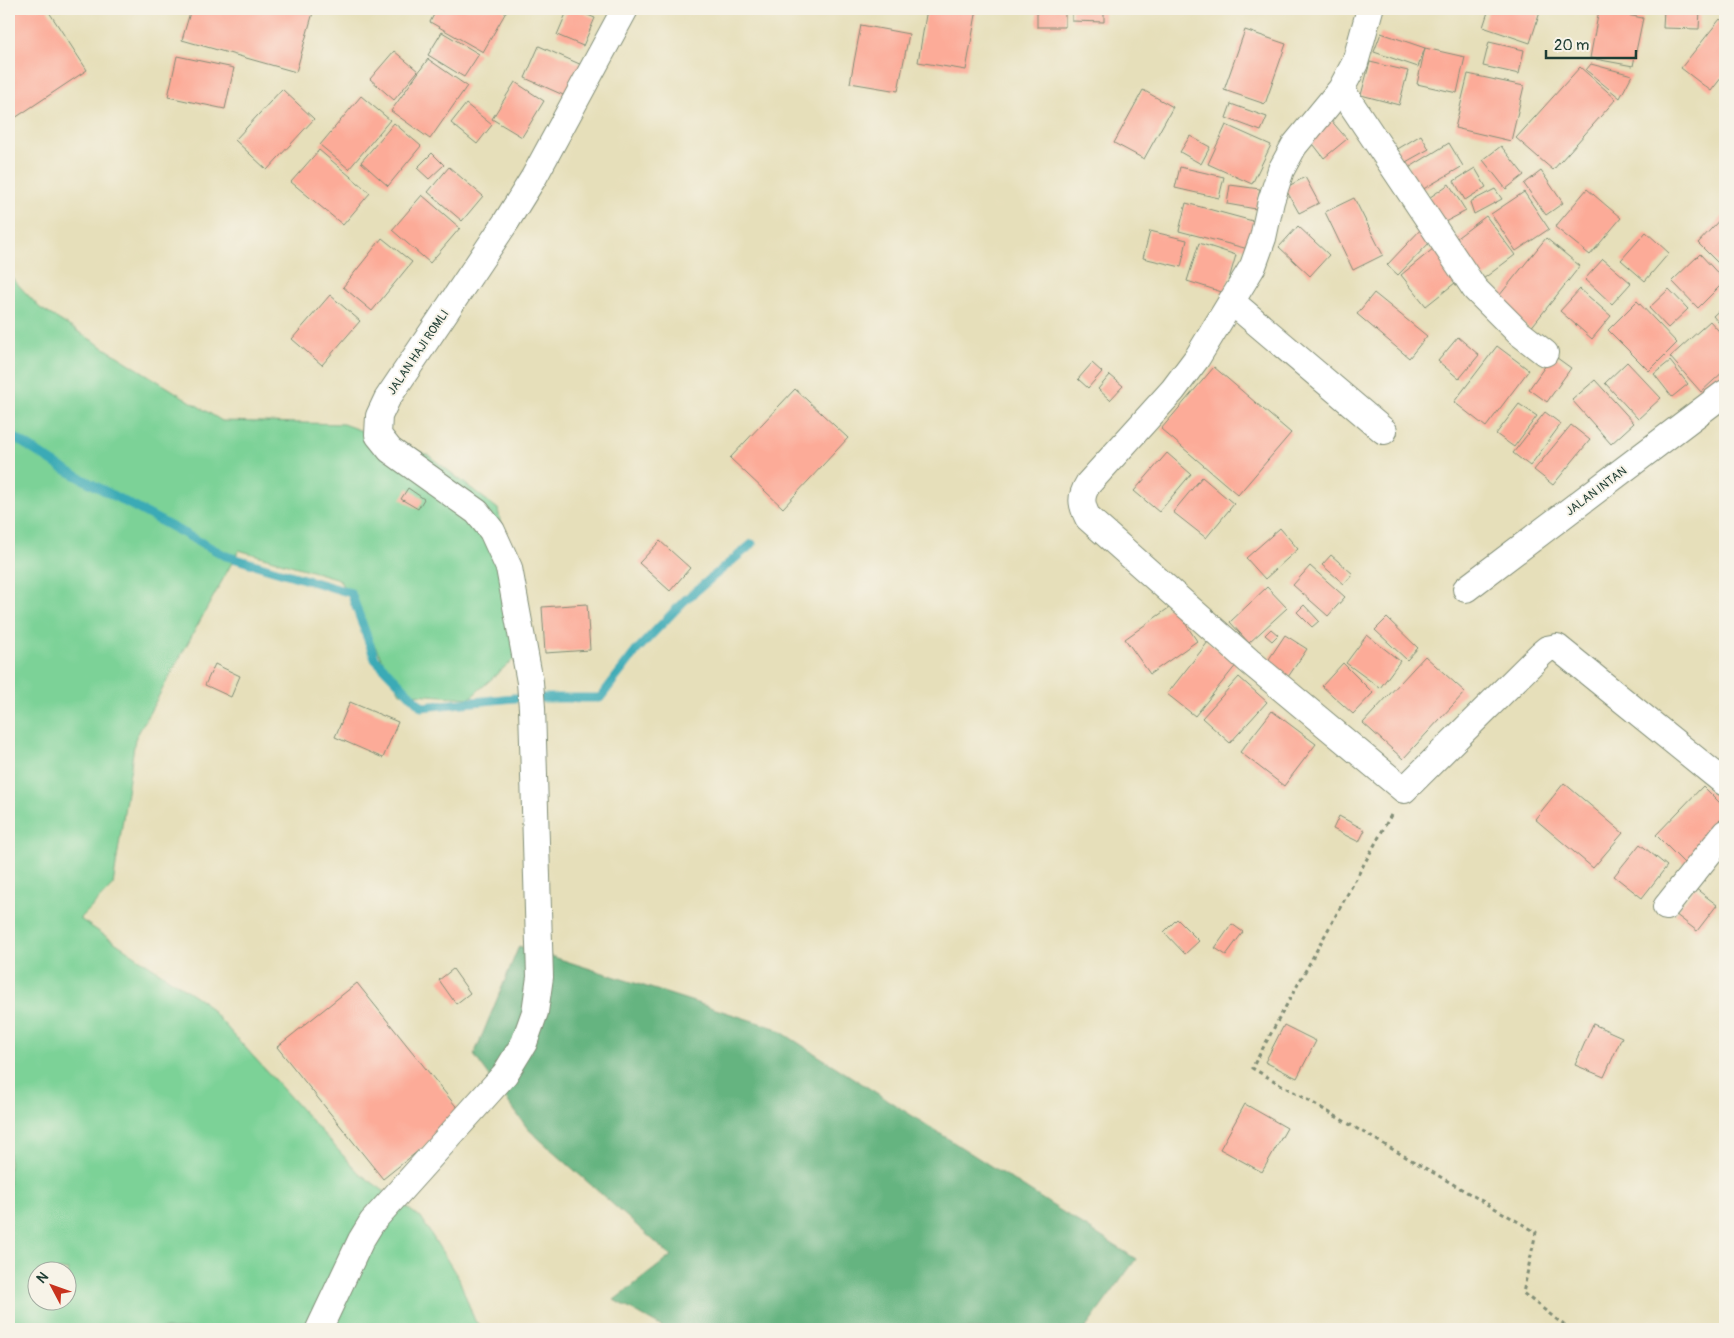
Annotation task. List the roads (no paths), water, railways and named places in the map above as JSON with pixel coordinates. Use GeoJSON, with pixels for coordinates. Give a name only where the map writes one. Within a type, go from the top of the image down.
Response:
{"type":"FeatureCollection","features":[{"type":"Feature","properties":{"kind":"street","name":"JALAN HAJI ROMLI"},"geometry":{"type":"LineString","coordinates":[[319,1329],[361,1240],[372,1222],[505,1074],[524,1043],[535,1012],[540,977],[532,708],[530,682],[509,568],[492,531],[477,512],[390,450],[378,435],[378,416],[387,399],[534,177],[625,9]]}},
{"type":"Feature","properties":{"kind":"street"},"geometry":{"type":"LineString","coordinates":[[1370,9],[1355,63],[1341,89],[1294,146],[1281,170],[1271,201],[1263,238],[1253,266],[1197,358],[1173,390],[1088,484],[1082,493],[1081,503],[1088,518],[1242,654],[1404,790],[1541,654],[1547,649],[1557,647],[1725,782]]}},
{"type":"Feature","properties":{"kind":"street"},"geometry":{"type":"LineString","coordinates":[[1341,89],[1475,289],[1518,332],[1545,354]]}},
{"type":"Feature","properties":{"kind":"street"},"geometry":{"type":"LineString","coordinates":[[1231,301],[1384,431]]}},
{"type":"Feature","properties":{"kind":"street","name":"JALAN INTAN"},"geometry":{"type":"LineString","coordinates":[[1466,588],[1725,393]]}},
{"type":"Feature","properties":{"kind":"street"},"geometry":{"type":"LineString","coordinates":[[1666,907],[1725,833]]}},
{"type":"Feature","properties":{"kind":"waterway"},"geometry":{"type":"LineString","coordinates":[[9,434],[62,468],[226,556],[351,593],[375,659],[422,707],[514,698],[600,698],[637,650],[684,601],[752,544]]}}]}
